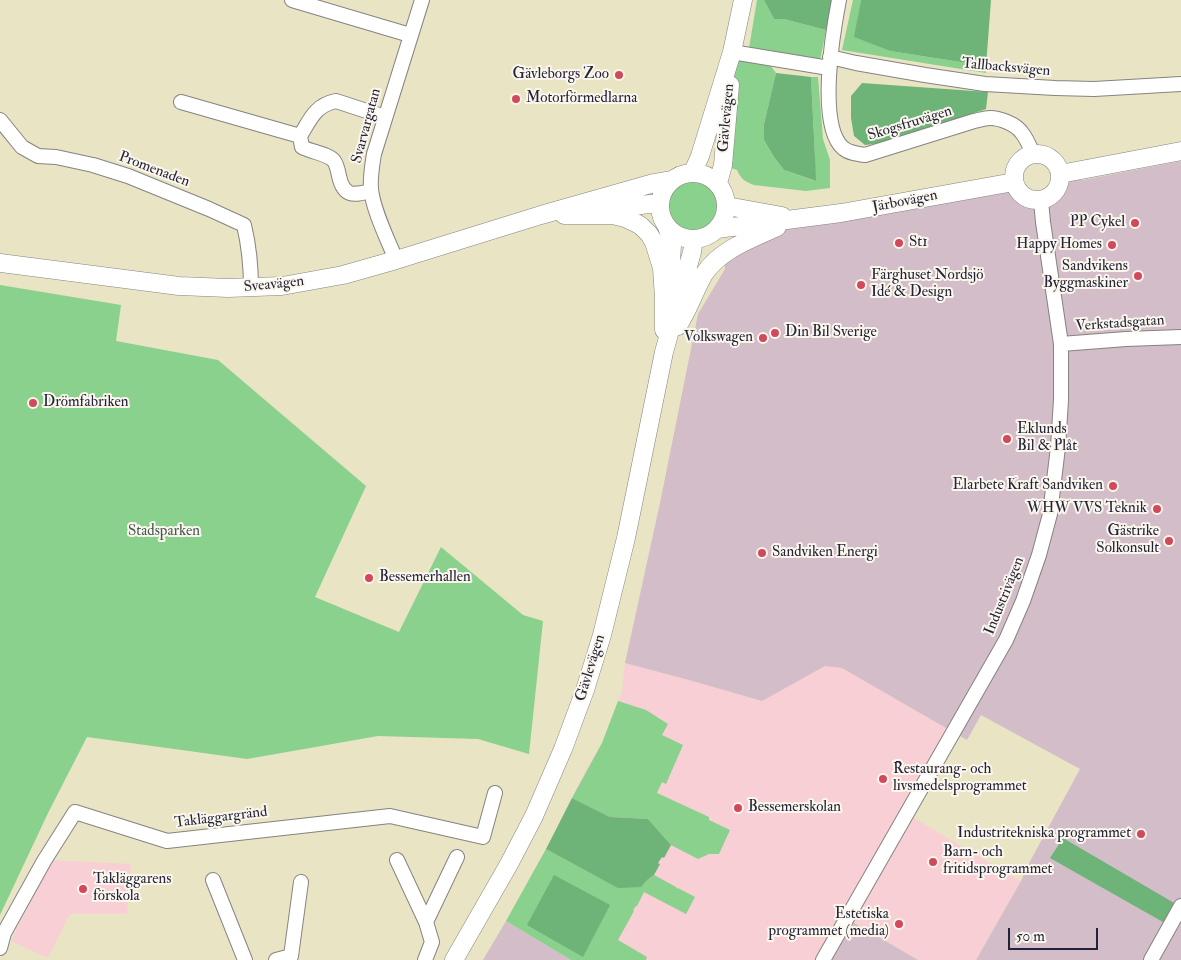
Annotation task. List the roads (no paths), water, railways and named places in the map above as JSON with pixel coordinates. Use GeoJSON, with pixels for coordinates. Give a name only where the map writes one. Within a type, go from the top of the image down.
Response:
{"type":"FeatureCollection","features":[{"type":"Feature","properties":{"kind":"main road","name":"Gävlevägen"},"geometry":{"type":"LineString","coordinates":[[693,172],[700,156],[732,52],[743,0]]}},
{"type":"Feature","properties":{"kind":"main road","name":"Gävlevägen"},"geometry":{"type":"LineString","coordinates":[[718,183],[723,165],[732,52]]}},
{"type":"Feature","properties":{"kind":"main road"},"geometry":{"type":"LineString","coordinates":[[1060,174],[1181,151]]}},
{"type":"Feature","properties":{"kind":"main road"},"geometry":{"type":"LineString","coordinates":[[1033,154],[1041,154],[1051,158],[1060,174],[1060,181],[1055,192],[1042,201],[1035,201],[1024,197],[1016,189],[1014,182],[1014,170],[1017,165],[1026,156],[1033,154]]}},
{"type":"Feature","properties":{"kind":"main road"},"geometry":{"type":"LineString","coordinates":[[660,205],[662,192],[671,180],[680,175],[693,172],[712,178],[718,183],[725,195],[727,206],[723,219],[717,229],[705,237],[694,239],[677,235],[667,227]]}},
{"type":"Feature","properties":{"kind":"main road","name":"Sveavägen"},"geometry":{"type":"LineString","coordinates":[[0,263],[178,286],[251,288],[282,286],[343,275],[541,215],[654,183],[671,180]]}},
{"type":"Feature","properties":{"kind":"main road","name":"Järbovägen"},"geometry":{"type":"LineString","coordinates":[[717,229],[841,213],[1014,182]]}},
{"type":"Feature","properties":{"kind":"main road","name":"Sveavägen"},"geometry":{"type":"LineString","coordinates":[[541,215],[650,204],[660,205]]}},
{"type":"Feature","properties":{"kind":"main road","name":"Gävlevägen"},"geometry":{"type":"LineString","coordinates":[[660,205],[661,214],[672,245],[664,352]]}},
{"type":"Feature","properties":{"kind":"main road","name":"Järbovägen"},"geometry":{"type":"LineString","coordinates":[[727,206],[795,218]]}},
{"type":"Feature","properties":{"kind":"main road"},"geometry":{"type":"LineString","coordinates":[[541,215],[612,215],[626,218],[641,226],[654,242],[662,268],[664,352]]}},
{"type":"Feature","properties":{"kind":"main road"},"geometry":{"type":"LineString","coordinates":[[664,352],[704,274],[715,261],[732,248],[795,218]]}},
{"type":"Feature","properties":{"kind":"main road","name":"Gävlevägen"},"geometry":{"type":"LineString","coordinates":[[454,960],[510,864],[534,816],[552,776],[582,698],[602,635],[626,538],[664,352],[694,239]]}},
{"type":"Feature","properties":{"kind":"street"},"geometry":{"type":"LineString","coordinates":[[292,0],[410,35]]}},
{"type":"Feature","properties":{"kind":"street","name":"Svarvargatan"},"geometry":{"type":"LineString","coordinates":[[396,260],[375,207],[371,191],[371,173],[374,154],[422,0]]}},
{"type":"Feature","properties":{"kind":"street","name":"Skogsfruvägen"},"geometry":{"type":"LineString","coordinates":[[839,0],[830,62],[829,100],[832,128],[843,148],[853,154],[865,155],[974,121],[991,118],[1009,124],[1022,132],[1033,154]]}},
{"type":"Feature","properties":{"kind":"street","name":"Tallbacksvägen"},"geometry":{"type":"LineString","coordinates":[[732,52],[830,62],[985,84],[1094,89],[1181,84]]}},
{"type":"Feature","properties":{"kind":"street"},"geometry":{"type":"LineString","coordinates":[[371,191],[350,194],[340,180],[333,160],[302,147],[300,136],[316,111],[328,102],[336,101],[385,117]]}},
{"type":"Feature","properties":{"kind":"street"},"geometry":{"type":"LineString","coordinates":[[181,102],[300,136]]}},
{"type":"Feature","properties":{"kind":"street","name":"Promenaden"},"geometry":{"type":"LineString","coordinates":[[0,120],[22,147],[38,156],[56,156],[128,176],[244,225],[250,255],[251,288]]}},
{"type":"Feature","properties":{"kind":"street","name":"Industrivägen"},"geometry":{"type":"LineString","coordinates":[[823,960],[1006,640],[1040,555],[1050,514],[1058,447],[1061,400],[1061,344],[1043,222],[1042,201]]}},
{"type":"Feature","properties":{"kind":"street","name":"Verkstadsgatan"},"geometry":{"type":"LineString","coordinates":[[1061,344],[1181,337]]}},
{"type":"Feature","properties":{"kind":"street","name":"Takläggargränd"},"geometry":{"type":"LineString","coordinates":[[0,948],[4,933],[26,893],[75,812],[167,841],[390,816],[483,837],[496,793]]}},
{"type":"Feature","properties":{"kind":"street"},"geometry":{"type":"LineString","coordinates":[[426,922],[457,857]]}},
{"type":"Feature","properties":{"kind":"street"},"geometry":{"type":"LineString","coordinates":[[397,860],[426,922],[432,942],[425,960]]}},
{"type":"Feature","properties":{"kind":"street"},"geometry":{"type":"LineString","coordinates":[[213,880],[245,960]]}},
{"type":"Feature","properties":{"kind":"street"},"geometry":{"type":"LineString","coordinates":[[276,960],[291,956],[300,882]]}},
{"type":"Feature","properties":{"kind":"street"},"geometry":{"type":"LineString","coordinates":[[1151,960],[1181,906]]}},
{"type":"Feature","properties":{"kind":"place","name":"Gävleborgs Zoo"},"geometry":{"type":"Point","coordinates":[619,75]}},
{"type":"Feature","properties":{"kind":"place","name":"Motorförmedlarna"},"geometry":{"type":"Point","coordinates":[516,99]}},
{"type":"Feature","properties":{"kind":"place","name":"PP Cykel"},"geometry":{"type":"Point","coordinates":[1135,223]}},
{"type":"Feature","properties":{"kind":"place","name":"St1"},"geometry":{"type":"Point","coordinates":[899,243]}},
{"type":"Feature","properties":{"kind":"place","name":"Happy Homes"},"geometry":{"type":"Point","coordinates":[1112,245]}},
{"type":"Feature","properties":{"kind":"place","name":"Sandvikens Byggmaskiner"},"geometry":{"type":"Point","coordinates":[1138,276]}},
{"type":"Feature","properties":{"kind":"place","name":"Färghuset Nordsjö Idé & Design"},"geometry":{"type":"Point","coordinates":[861,285]}},
{"type":"Feature","properties":{"kind":"place","name":"Din Bil Sverige"},"geometry":{"type":"Point","coordinates":[775,333]}},
{"type":"Feature","properties":{"kind":"place","name":"Volkswagen"},"geometry":{"type":"Point","coordinates":[763,338]}},
{"type":"Feature","properties":{"kind":"place","name":"Drömfabriken"},"geometry":{"type":"Point","coordinates":[33,403]}},
{"type":"Feature","properties":{"kind":"place","name":"Eklunds Bil & Plåt"},"geometry":{"type":"Point","coordinates":[1007,439]}},
{"type":"Feature","properties":{"kind":"place","name":"Elarbete Kraft Sandviken"},"geometry":{"type":"Point","coordinates":[1113,486]}},
{"type":"Feature","properties":{"kind":"place","name":"WHW VVS Teknik"},"geometry":{"type":"Point","coordinates":[1157,509]}},
{"type":"Feature","properties":{"kind":"place","name":"Gästrike Solkonsult"},"geometry":{"type":"Point","coordinates":[1169,541]}},
{"type":"Feature","properties":{"kind":"place","name":"Sandviken Energi"},"geometry":{"type":"Point","coordinates":[762,553]}},
{"type":"Feature","properties":{"kind":"place","name":"Bessemerhallen"},"geometry":{"type":"Point","coordinates":[369,578]}},
{"type":"Feature","properties":{"kind":"place","name":"Restaurang- och livsmedelsprogrammet"},"geometry":{"type":"Point","coordinates":[883,779]}},
{"type":"Feature","properties":{"kind":"place","name":"Bessemerskolan"},"geometry":{"type":"Point","coordinates":[738,808]}},
{"type":"Feature","properties":{"kind":"place","name":"Industritekniska programmet"},"geometry":{"type":"Point","coordinates":[1141,834]}},
{"type":"Feature","properties":{"kind":"place","name":"Barn- och fritidsprogrammet"},"geometry":{"type":"Point","coordinates":[933,862]}},
{"type":"Feature","properties":{"kind":"place","name":"Takläggarens förskola"},"geometry":{"type":"Point","coordinates":[83,889]}},
{"type":"Feature","properties":{"kind":"place","name":"Estetiska programmet (media)"},"geometry":{"type":"Point","coordinates":[899,924]}},
{"type":"Feature","properties":{"kind":"park label","name":"Stadsparken"},"geometry":{"type":"Point","coordinates":[164,532]}}]}
